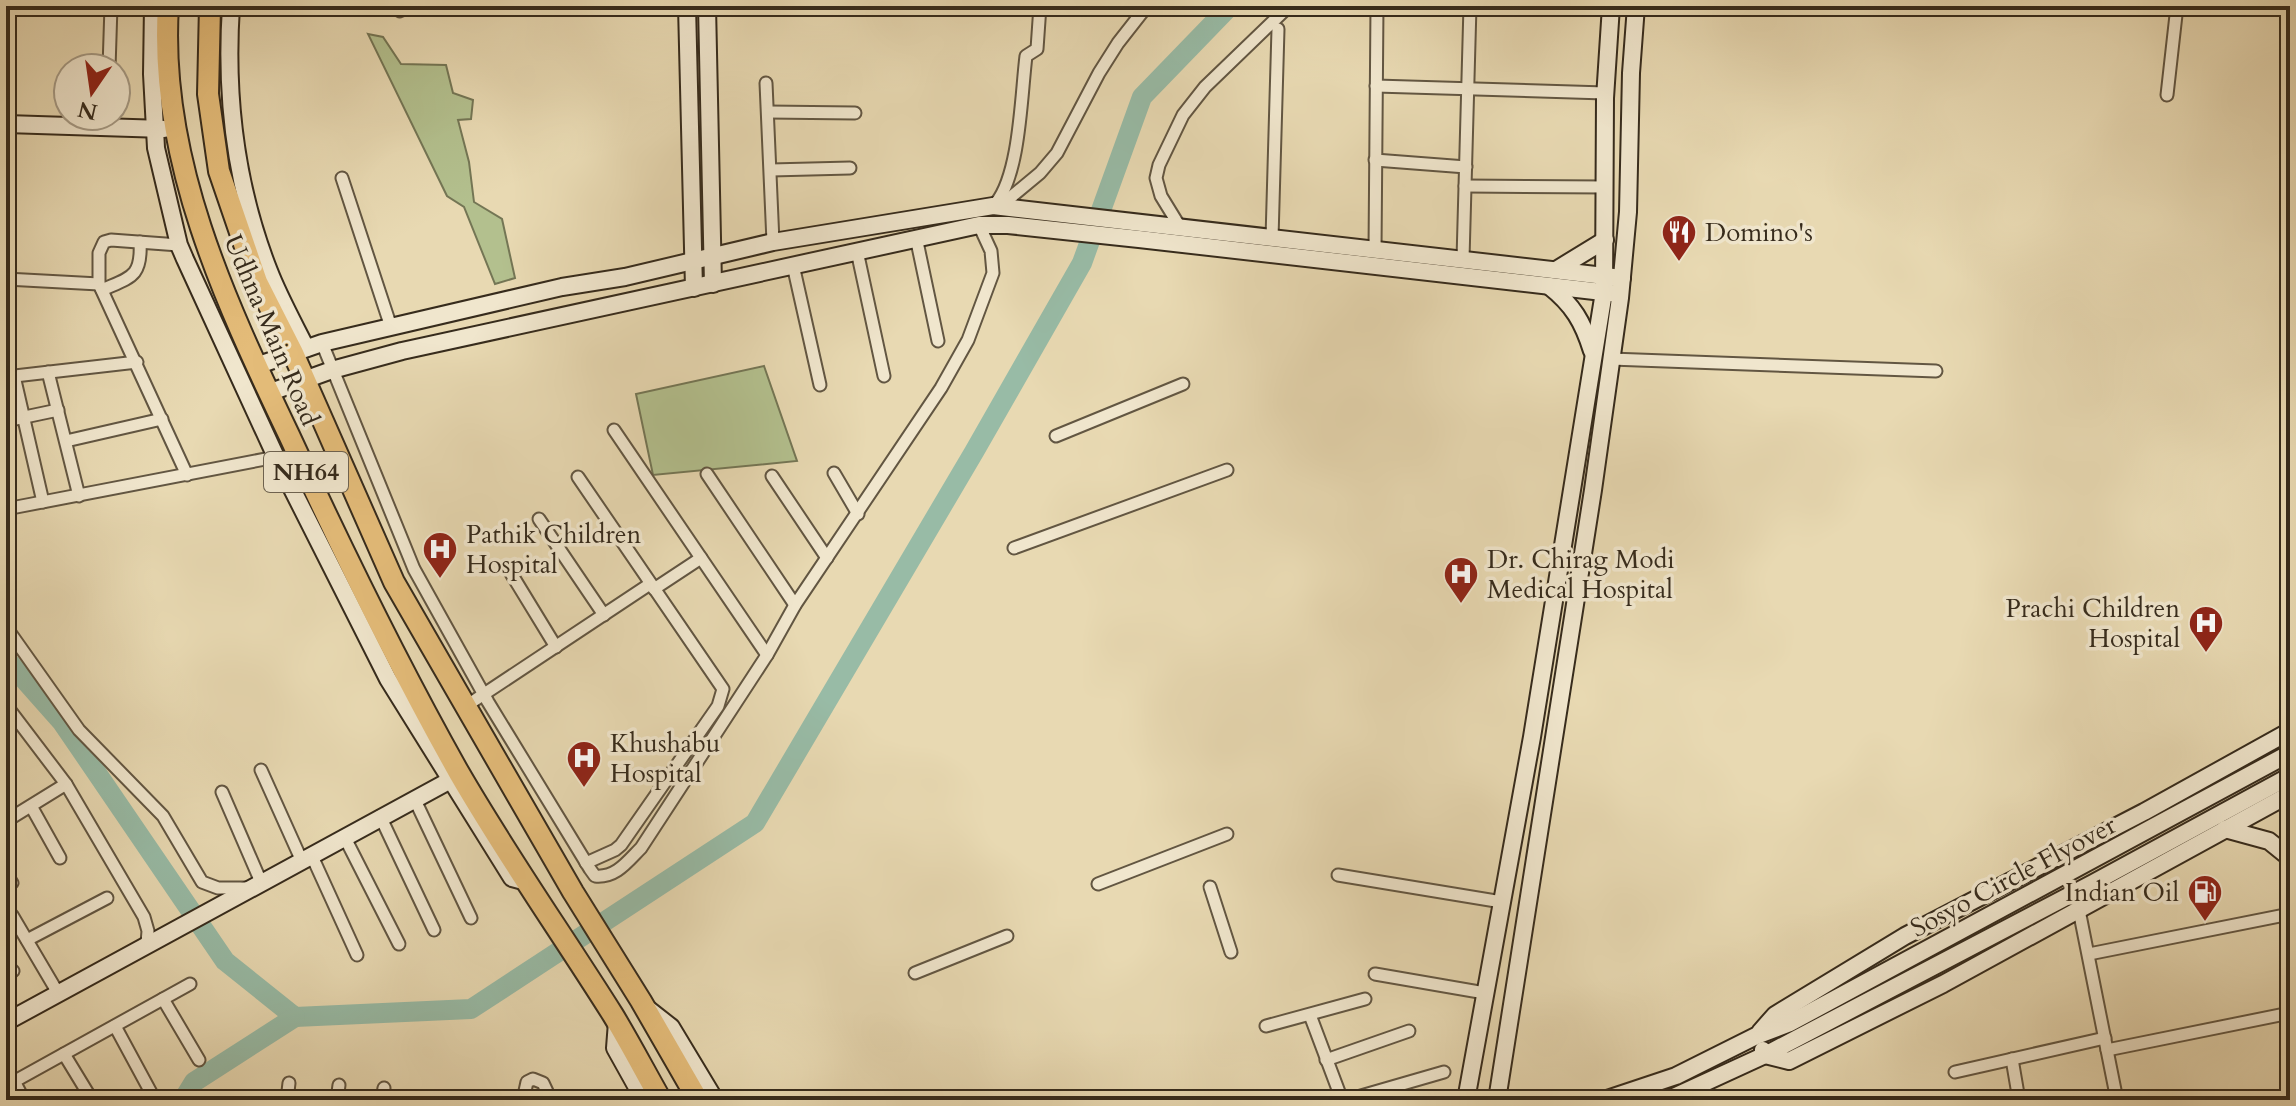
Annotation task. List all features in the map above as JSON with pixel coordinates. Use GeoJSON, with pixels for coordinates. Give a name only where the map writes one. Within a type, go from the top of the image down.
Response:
{"type":"FeatureCollection","features":[{"type":"Feature","properties":{"kind":"highway","name":"Udhna Main Road"},"geometry":{"type":"LineString","coordinates":[[168,6],[164,129],[207,248],[256,366],[365,599],[455,777],[616,1020]]}},
{"type":"Feature","properties":{"kind":"highway","name":"NH64"},"geometry":{"type":"LineString","coordinates":[[210,6],[208,94],[219,171],[257,282],[307,348],[304,379],[394,582],[573,892],[698,1100]]}},
{"type":"Feature","properties":{"kind":"highway","name":"NH64"},"geometry":{"type":"LineString","coordinates":[[616,1020],[661,1100]]}},
{"type":"Feature","properties":{"kind":"street"},"geometry":{"type":"LineString","coordinates":[[110,52],[111,6]]}},
{"type":"Feature","properties":{"kind":"street"},"geometry":{"type":"LineString","coordinates":[[6,1022],[455,777],[388,679],[276,457],[179,245],[156,148],[164,129],[152,74],[153,6]]}},
{"type":"Feature","properties":{"kind":"street"},"geometry":{"type":"LineString","coordinates":[[231,6],[230,97],[249,210],[269,271],[307,348],[332,370],[414,569],[485,695],[595,876],[606,877],[620,870],[641,848],[767,655],[795,605],[941,388],[968,340],[993,273],[991,251],[979,225]]}},
{"type":"Feature","properties":{"kind":"street"},"geometry":{"type":"LineString","coordinates":[[687,6],[694,288]]}},
{"type":"Feature","properties":{"kind":"street"},"geometry":{"type":"LineString","coordinates":[[707,6],[713,284]]}},
{"type":"Feature","properties":{"kind":"street"},"geometry":{"type":"LineString","coordinates":[[1001,207],[1011,172],[1026,56],[1037,49],[1040,6]]}},
{"type":"Feature","properties":{"kind":"street"},"geometry":{"type":"LineString","coordinates":[[1001,207],[1040,173],[1057,153],[1099,73],[1147,6]]}},
{"type":"Feature","properties":{"kind":"street"},"geometry":{"type":"LineString","coordinates":[[1180,227],[1161,196],[1156,178],[1183,115],[1205,87],[1289,6]]}},
{"type":"Feature","properties":{"kind":"street"},"geometry":{"type":"LineString","coordinates":[[1375,250],[1377,6]]}},
{"type":"Feature","properties":{"kind":"street"},"geometry":{"type":"LineString","coordinates":[[1463,259],[1470,6]]}},
{"type":"Feature","properties":{"kind":"street"},"geometry":{"type":"LineString","coordinates":[[1497,1100],[1611,359],[1613,285],[1605,240],[1605,93],[1611,6]]}},
{"type":"Feature","properties":{"kind":"street"},"geometry":{"type":"LineString","coordinates":[[1466,1100],[1535,722],[1594,356],[1628,212],[1636,6]]}},
{"type":"Feature","properties":{"kind":"street"},"geometry":{"type":"LineString","coordinates":[[2167,95],[2177,6]]}},
{"type":"Feature","properties":{"kind":"street"},"geometry":{"type":"LineString","coordinates":[[1272,238],[1278,29]]}},
{"type":"Feature","properties":{"kind":"street"},"geometry":{"type":"LineString","coordinates":[[766,83],[773,242]]}},
{"type":"Feature","properties":{"kind":"street"},"geometry":{"type":"LineString","coordinates":[[1376,86],[1605,93]]}},
{"type":"Feature","properties":{"kind":"street"},"geometry":{"type":"LineString","coordinates":[[768,112],[855,113]]}},
{"type":"Feature","properties":{"kind":"street"},"geometry":{"type":"LineString","coordinates":[[6,124],[52,123]]}},
{"type":"Feature","properties":{"kind":"street"},"geometry":{"type":"LineString","coordinates":[[132,125],[164,129]]}},
{"type":"Feature","properties":{"kind":"street"},"geometry":{"type":"LineString","coordinates":[[1375,160],[1466,167]]}},
{"type":"Feature","properties":{"kind":"street"},"geometry":{"type":"LineString","coordinates":[[771,170],[850,168]]}},
{"type":"Feature","properties":{"kind":"street"},"geometry":{"type":"LineString","coordinates":[[342,178],[391,327]]}},
{"type":"Feature","properties":{"kind":"street"},"geometry":{"type":"LineString","coordinates":[[1465,186],[1605,187]]}},
{"type":"Feature","properties":{"kind":"street"},"geometry":{"type":"LineString","coordinates":[[256,366],[307,348],[391,327],[562,287],[625,277],[711,255],[773,242],[1001,207],[1141,231],[1549,286],[1613,285]]}},
{"type":"Feature","properties":{"kind":"street"},"geometry":{"type":"LineString","coordinates":[[268,393],[332,370],[402,351],[979,225],[1141,231],[1180,227],[1556,270],[1613,285]]}},
{"type":"Feature","properties":{"kind":"street"},"geometry":{"type":"LineString","coordinates":[[916,237],[938,341]]}},
{"type":"Feature","properties":{"kind":"street"},"geometry":{"type":"LineString","coordinates":[[179,245],[111,240],[102,245],[99,253],[101,287],[187,475]]}},
{"type":"Feature","properties":{"kind":"street"},"geometry":{"type":"LineString","coordinates":[[1556,270],[1605,240]]}},
{"type":"Feature","properties":{"kind":"street"},"geometry":{"type":"LineString","coordinates":[[6,279],[101,287],[127,279],[137,271],[141,263],[140,242]]}},
{"type":"Feature","properties":{"kind":"street"},"geometry":{"type":"LineString","coordinates":[[857,251],[884,376]]}},
{"type":"Feature","properties":{"kind":"street"},"geometry":{"type":"LineString","coordinates":[[793,265],[820,385]]}},
{"type":"Feature","properties":{"kind":"street"},"geometry":{"type":"LineString","coordinates":[[1549,286],[1566,300],[1580,318],[1594,356]]}},
{"type":"Feature","properties":{"kind":"street"},"geometry":{"type":"LineString","coordinates":[[1611,359],[1936,371]]}},
{"type":"Feature","properties":{"kind":"street"},"geometry":{"type":"LineString","coordinates":[[43,502],[10,376],[137,362]]}},
{"type":"Feature","properties":{"kind":"street"},"geometry":{"type":"LineString","coordinates":[[48,372],[79,496]]}},
{"type":"Feature","properties":{"kind":"street"},"geometry":{"type":"LineString","coordinates":[[1056,436],[1183,384]]}},
{"type":"Feature","properties":{"kind":"street"},"geometry":{"type":"LineString","coordinates":[[6,421],[58,410]]}},
{"type":"Feature","properties":{"kind":"street"},"geometry":{"type":"LineString","coordinates":[[66,441],[162,419]]}},
{"type":"Feature","properties":{"kind":"street"},"geometry":{"type":"LineString","coordinates":[[614,430],[767,655]]}},
{"type":"Feature","properties":{"kind":"street"},"geometry":{"type":"LineString","coordinates":[[6,492],[8,508],[276,457]]}},
{"type":"Feature","properties":{"kind":"street"},"geometry":{"type":"LineString","coordinates":[[1014,548],[1227,470]]}},
{"type":"Feature","properties":{"kind":"street"},"geometry":{"type":"LineString","coordinates":[[834,473],[858,514]]}},
{"type":"Feature","properties":{"kind":"street"},"geometry":{"type":"LineString","coordinates":[[707,474],[795,605]]}},
{"type":"Feature","properties":{"kind":"street"},"geometry":{"type":"LineString","coordinates":[[772,476],[827,558]]}},
{"type":"Feature","properties":{"kind":"street"},"geometry":{"type":"LineString","coordinates":[[578,477],[721,682],[722,697],[621,845],[586,863]]}},
{"type":"Feature","properties":{"kind":"street"},"geometry":{"type":"LineString","coordinates":[[539,519],[604,615]]}},
{"type":"Feature","properties":{"kind":"street"},"geometry":{"type":"LineString","coordinates":[[466,706],[604,615],[701,558]]}},
{"type":"Feature","properties":{"kind":"street"},"geometry":{"type":"LineString","coordinates":[[509,570],[556,647]]}},
{"type":"Feature","properties":{"kind":"street"},"geometry":{"type":"LineString","coordinates":[[6,627],[79,730],[163,816],[202,882],[218,888],[255,885]]}},
{"type":"Feature","properties":{"kind":"street"},"geometry":{"type":"LineString","coordinates":[[6,705],[66,784],[144,917],[151,941]]}},
{"type":"Feature","properties":{"kind":"street"},"geometry":{"type":"LineString","coordinates":[[1604,1100],[1676,1076],[1756,1036],[1775,1015],[1905,936],[2144,812],[2290,731]]}},
{"type":"Feature","properties":{"kind":"street","name":"Sosyo Circle Flyover"},"geometry":{"type":"LineString","coordinates":[[1667,1100],[1765,1055],[1793,1030],[2290,753]]}},
{"type":"Feature","properties":{"kind":"street"},"geometry":{"type":"LineString","coordinates":[[261,770],[357,955]]}},
{"type":"Feature","properties":{"kind":"street","name":"Sosyo Circle Flyover"},"geometry":{"type":"LineString","coordinates":[[1756,1036],[1793,1030],[2093,883],[2290,776]]}},
{"type":"Feature","properties":{"kind":"street"},"geometry":{"type":"LineString","coordinates":[[6,821],[66,784]]}},
{"type":"Feature","properties":{"kind":"street"},"geometry":{"type":"LineString","coordinates":[[222,792],[255,885]]}},
{"type":"Feature","properties":{"kind":"street"},"geometry":{"type":"LineString","coordinates":[[1756,1036],[1765,1055],[1789,1061],[1943,984],[2290,794]]}},
{"type":"Feature","properties":{"kind":"street"},"geometry":{"type":"LineString","coordinates":[[414,798],[471,918]]}},
{"type":"Feature","properties":{"kind":"street"},"geometry":{"type":"LineString","coordinates":[[31,806],[60,858]]}},
{"type":"Feature","properties":{"kind":"street"},"geometry":{"type":"LineString","coordinates":[[380,816],[434,930]]}},
{"type":"Feature","properties":{"kind":"street"},"geometry":{"type":"LineString","coordinates":[[2225,829],[2269,841],[2290,858]]}},
{"type":"Feature","properties":{"kind":"street"},"geometry":{"type":"LineString","coordinates":[[1098,884],[1227,834]]}},
{"type":"Feature","properties":{"kind":"street"},"geometry":{"type":"LineString","coordinates":[[344,836],[399,944]]}},
{"type":"Feature","properties":{"kind":"street"},"geometry":{"type":"LineString","coordinates":[[1338,875],[1502,902]]}},
{"type":"Feature","properties":{"kind":"street"},"geometry":{"type":"LineString","coordinates":[[1210,887],[1231,952]]}},
{"type":"Feature","properties":{"kind":"street"},"geometry":{"type":"LineString","coordinates":[[27,940],[107,898]]}},
{"type":"Feature","properties":{"kind":"street"},"geometry":{"type":"LineString","coordinates":[[2079,910],[2117,1100]]}},
{"type":"Feature","properties":{"kind":"street"},"geometry":{"type":"LineString","coordinates":[[2089,954],[2290,914]]}},
{"type":"Feature","properties":{"kind":"street"},"geometry":{"type":"LineString","coordinates":[[12,915],[58,993]]}},
{"type":"Feature","properties":{"kind":"street"},"geometry":{"type":"LineString","coordinates":[[915,973],[1007,936]]}},
{"type":"Feature","properties":{"kind":"street"},"geometry":{"type":"LineString","coordinates":[[1375,974],[1485,993]]}},
{"type":"Feature","properties":{"kind":"street"},"geometry":{"type":"LineString","coordinates":[[24,1100],[10,1084],[190,984]]}},
{"type":"Feature","properties":{"kind":"street"},"geometry":{"type":"LineString","coordinates":[[163,999],[199,1060]]}},
{"type":"Feature","properties":{"kind":"street"},"geometry":{"type":"LineString","coordinates":[[1266,1026],[1365,999]]}},
{"type":"Feature","properties":{"kind":"street"},"geometry":{"type":"LineString","coordinates":[[642,1003],[671,1027],[715,1100]]}},
{"type":"Feature","properties":{"kind":"street"},"geometry":{"type":"LineString","coordinates":[[1955,1072],[2012,1059],[2290,1013]]}},
{"type":"Feature","properties":{"kind":"street"},"geometry":{"type":"LineString","coordinates":[[1310,1015],[1345,1100],[1444,1072]]}},
{"type":"Feature","properties":{"kind":"street"},"geometry":{"type":"LineString","coordinates":[[616,1020],[615,1048],[644,1100]]}},
{"type":"Feature","properties":{"kind":"street"},"geometry":{"type":"LineString","coordinates":[[115,1026],[155,1100]]}},
{"type":"Feature","properties":{"kind":"street"},"geometry":{"type":"LineString","coordinates":[[1326,1060],[1409,1031]]}},
{"type":"Feature","properties":{"kind":"street"},"geometry":{"type":"LineString","coordinates":[[64,1054],[92,1100]]}},
{"type":"Feature","properties":{"kind":"street"},"geometry":{"type":"LineString","coordinates":[[2012,1059],[2019,1100]]}},
{"type":"Feature","properties":{"kind":"street"},"geometry":{"type":"LineString","coordinates":[[523,1100],[527,1082],[533,1079],[543,1083],[551,1100]]}},
{"type":"Feature","properties":{"kind":"street"},"geometry":{"type":"LineString","coordinates":[[287,1100],[289,1083]]}},
{"type":"Feature","properties":{"kind":"street"},"geometry":{"type":"LineString","coordinates":[[337,1100],[339,1085]]}},
{"type":"Feature","properties":{"kind":"green space"},"geometry":{"type":"Polygon","coordinates":[[[368,34],[383,37],[401,64],[446,65],[453,93],[473,100],[471,119],[458,120],[469,162],[474,202],[502,219],[515,278],[495,284],[464,207],[447,196],[368,34]]]}},
{"type":"Feature","properties":{"kind":"green space"},"geometry":{"type":"Polygon","coordinates":[[[764,366],[797,461],[653,475],[636,394],[764,366]]]}},
{"type":"Feature","properties":{"kind":"waterway"},"geometry":{"type":"LineString","coordinates":[[6,659],[62,722],[225,961],[295,1017],[471,1009],[755,823],[1082,263],[1142,97],[1230,6]]}},
{"type":"Feature","properties":{"kind":"waterway"},"geometry":{"type":"LineString","coordinates":[[183,1100],[194,1082],[295,1017]]}},
{"type":"Feature","properties":{"kind":"place","name":"Domino's"},"geometry":{"type":"Point","coordinates":[1679,263]}},
{"type":"Feature","properties":{"kind":"place","name":"Pathik Children Hospital"},"geometry":{"type":"Point","coordinates":[440,580]}},
{"type":"Feature","properties":{"kind":"place","name":"Dr. Chirag Modi Medical Hospital"},"geometry":{"type":"Point","coordinates":[1461,605]}},
{"type":"Feature","properties":{"kind":"place","name":"Prachi Children Hospital"},"geometry":{"type":"Point","coordinates":[2206,654]}},
{"type":"Feature","properties":{"kind":"place","name":"Khushabu Hospital"},"geometry":{"type":"Point","coordinates":[584,789]}},
{"type":"Feature","properties":{"kind":"place","name":"Indian Oil"},"geometry":{"type":"Point","coordinates":[2205,923]}}]}
